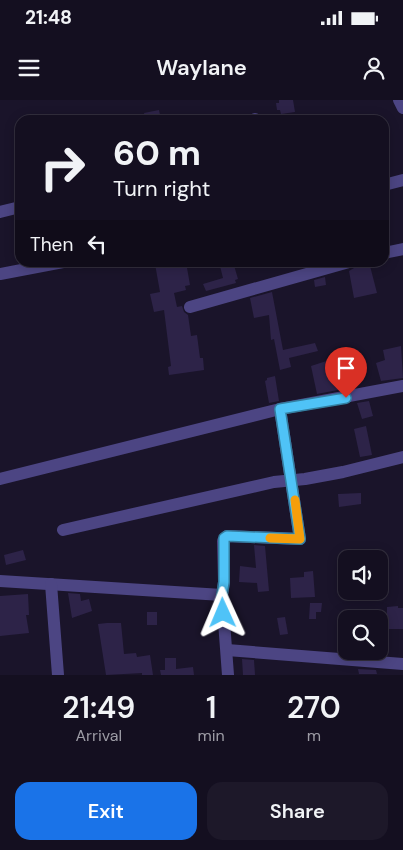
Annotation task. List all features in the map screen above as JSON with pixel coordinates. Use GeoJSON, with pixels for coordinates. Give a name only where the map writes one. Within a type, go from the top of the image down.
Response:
{"type":"FeatureCollection","features":[{"type":"Feature","properties":{"kind":"street"},"geometry":{"type":"LineString","coordinates":[[399,100],[403,108]]}},
{"type":"Feature","properties":{"kind":"street"},"geometry":{"type":"LineString","coordinates":[[389,183],[403,180]]}},
{"type":"Feature","properties":{"kind":"street"},"geometry":{"type":"LineString","coordinates":[[0,212],[15,208]]}},
{"type":"Feature","properties":{"kind":"street"},"geometry":{"type":"LineString","coordinates":[[389,252],[403,249]]}},
{"type":"Feature","properties":{"kind":"street"},"geometry":{"type":"LineString","coordinates":[[0,274],[37,267]]}},
{"type":"Feature","properties":{"kind":"street"},"geometry":{"type":"LineString","coordinates":[[190,307],[332,267]]}},
{"type":"Feature","properties":{"kind":"street"},"geometry":{"type":"LineString","coordinates":[[0,479],[280,409],[403,386]]}},
{"type":"Feature","properties":{"kind":"street"},"geometry":{"type":"LineString","coordinates":[[228,675],[222,595],[224,582],[224,538],[227,536],[300,539],[280,409]]}},
{"type":"Feature","properties":{"kind":"street"},"geometry":{"type":"LineString","coordinates":[[63,530],[274,482],[343,472],[403,457]]}},
{"type":"Feature","properties":{"kind":"street"},"geometry":{"type":"LineString","coordinates":[[0,580],[222,595]]}},
{"type":"Feature","properties":{"kind":"street"},"geometry":{"type":"LineString","coordinates":[[51,584],[58,675]]}},
{"type":"Feature","properties":{"kind":"street"},"geometry":{"type":"LineString","coordinates":[[227,650],[403,664]]}},
{"type":"Feature","properties":{"kind":"building"},"geometry":{"type":"Polygon","coordinates":[[[279,100],[293,100],[295,112],[281,114],[280,110],[277,110],[276,103],[279,103],[279,100]]]}},
{"type":"Feature","properties":{"kind":"building"},"geometry":{"type":"Polygon","coordinates":[[[159,110],[160,115],[145,115],[144,113],[159,110]]]}},
{"type":"Feature","properties":{"kind":"building"},"geometry":{"type":"Polygon","coordinates":[[[156,267],[187,267],[190,285],[185,286],[186,290],[174,293],[177,307],[182,306],[184,312],[188,315],[191,336],[197,335],[200,358],[203,358],[204,370],[169,375],[168,367],[171,366],[164,310],[154,312],[150,294],[160,292],[156,267]]]}},
{"type":"Feature","properties":{"kind":"building"},"geometry":{"type":"Polygon","coordinates":[[[220,267],[234,267],[238,279],[235,280],[236,283],[206,291],[203,284],[223,278],[220,267]]]}},
{"type":"Feature","properties":{"kind":"building"},"geometry":{"type":"Polygon","coordinates":[[[370,267],[377,293],[354,298],[349,271],[354,268],[370,267]]]}},
{"type":"Feature","properties":{"kind":"building"},"geometry":{"type":"Polygon","coordinates":[[[325,277],[326,285],[315,287],[314,280],[325,277]]]}},
{"type":"Feature","properties":{"kind":"building"},"geometry":{"type":"Polygon","coordinates":[[[272,292],[283,350],[315,343],[318,351],[289,358],[291,367],[280,370],[274,339],[271,340],[269,315],[254,318],[250,298],[272,292]]]}},
{"type":"Feature","properties":{"kind":"building"},"geometry":{"type":"Polygon","coordinates":[[[401,346],[403,378],[381,381],[376,363],[385,360],[383,350],[401,346]]]}},
{"type":"Feature","properties":{"kind":"building"},"geometry":{"type":"Polygon","coordinates":[[[345,355],[353,387],[317,394],[311,366],[345,355]]]}},
{"type":"Feature","properties":{"kind":"building"},"geometry":{"type":"Polygon","coordinates":[[[275,376],[279,401],[269,403],[265,381],[267,378],[275,376]]]}},
{"type":"Feature","properties":{"kind":"building"},"geometry":{"type":"Polygon","coordinates":[[[369,401],[373,416],[362,419],[357,403],[369,401]]]}},
{"type":"Feature","properties":{"kind":"building"},"geometry":{"type":"Polygon","coordinates":[[[366,426],[372,455],[360,457],[354,429],[366,426]]]}},
{"type":"Feature","properties":{"kind":"building"},"geometry":{"type":"Polygon","coordinates":[[[361,493],[361,504],[339,507],[338,494],[361,493]]]}},
{"type":"Feature","properties":{"kind":"building"},"geometry":{"type":"Polygon","coordinates":[[[254,545],[265,546],[269,591],[258,592],[257,583],[239,582],[240,566],[256,568],[254,545]]]}},
{"type":"Feature","properties":{"kind":"building"},"geometry":{"type":"Polygon","coordinates":[[[23,550],[26,560],[6,565],[4,555],[23,550]]]}},
{"type":"Feature","properties":{"kind":"building"},"geometry":{"type":"Polygon","coordinates":[[[313,571],[315,597],[291,598],[290,578],[304,577],[304,572],[313,571]]]}},
{"type":"Feature","properties":{"kind":"building"},"geometry":{"type":"Polygon","coordinates":[[[68,593],[80,594],[81,601],[89,599],[92,611],[72,618],[68,593]]]}},
{"type":"Feature","properties":{"kind":"building"},"geometry":{"type":"Polygon","coordinates":[[[28,594],[29,615],[26,615],[29,633],[0,636],[0,596],[28,594]]]}},
{"type":"Feature","properties":{"kind":"building"},"geometry":{"type":"Polygon","coordinates":[[[310,603],[322,603],[321,612],[316,612],[316,619],[309,619],[310,603]]]}},
{"type":"Feature","properties":{"kind":"building"},"geometry":{"type":"Polygon","coordinates":[[[398,606],[398,608],[403,608],[403,629],[389,629],[387,607],[398,606]]]}},
{"type":"Feature","properties":{"kind":"building"},"geometry":{"type":"Polygon","coordinates":[[[147,612],[157,612],[157,625],[147,625],[147,612]]]}},
{"type":"Feature","properties":{"kind":"building"},"geometry":{"type":"Polygon","coordinates":[[[285,617],[288,634],[280,635],[277,618],[285,617]]]}},
{"type":"Feature","properties":{"kind":"building"},"geometry":{"type":"Polygon","coordinates":[[[121,623],[124,654],[136,653],[137,657],[150,655],[153,675],[142,675],[142,673],[106,675],[98,624],[121,623]]]}},
{"type":"Feature","properties":{"kind":"building"},"geometry":{"type":"Polygon","coordinates":[[[165,658],[176,658],[176,669],[193,667],[194,675],[161,675],[160,670],[165,670],[165,658]]]}},
{"type":"Feature","properties":{"kind":"building"},"geometry":{"type":"Polygon","coordinates":[[[242,659],[254,660],[255,675],[243,675],[242,659]]]}},
{"type":"Feature","properties":{"kind":"building"},"geometry":{"type":"Polygon","coordinates":[[[358,669],[376,670],[377,674],[359,674],[358,669]]]}},
{"type":"Feature","properties":{"kind":"slow traffic"},"geometry":{"type":"LineString","coordinates":[[270,538],[300,539],[295,500]]}},
{"type":"Feature","properties":{"kind":"route"},"geometry":{"type":"LineString","coordinates":[[223,613],[224,538],[227,536],[300,539],[280,409],[346,398]]}}]}
